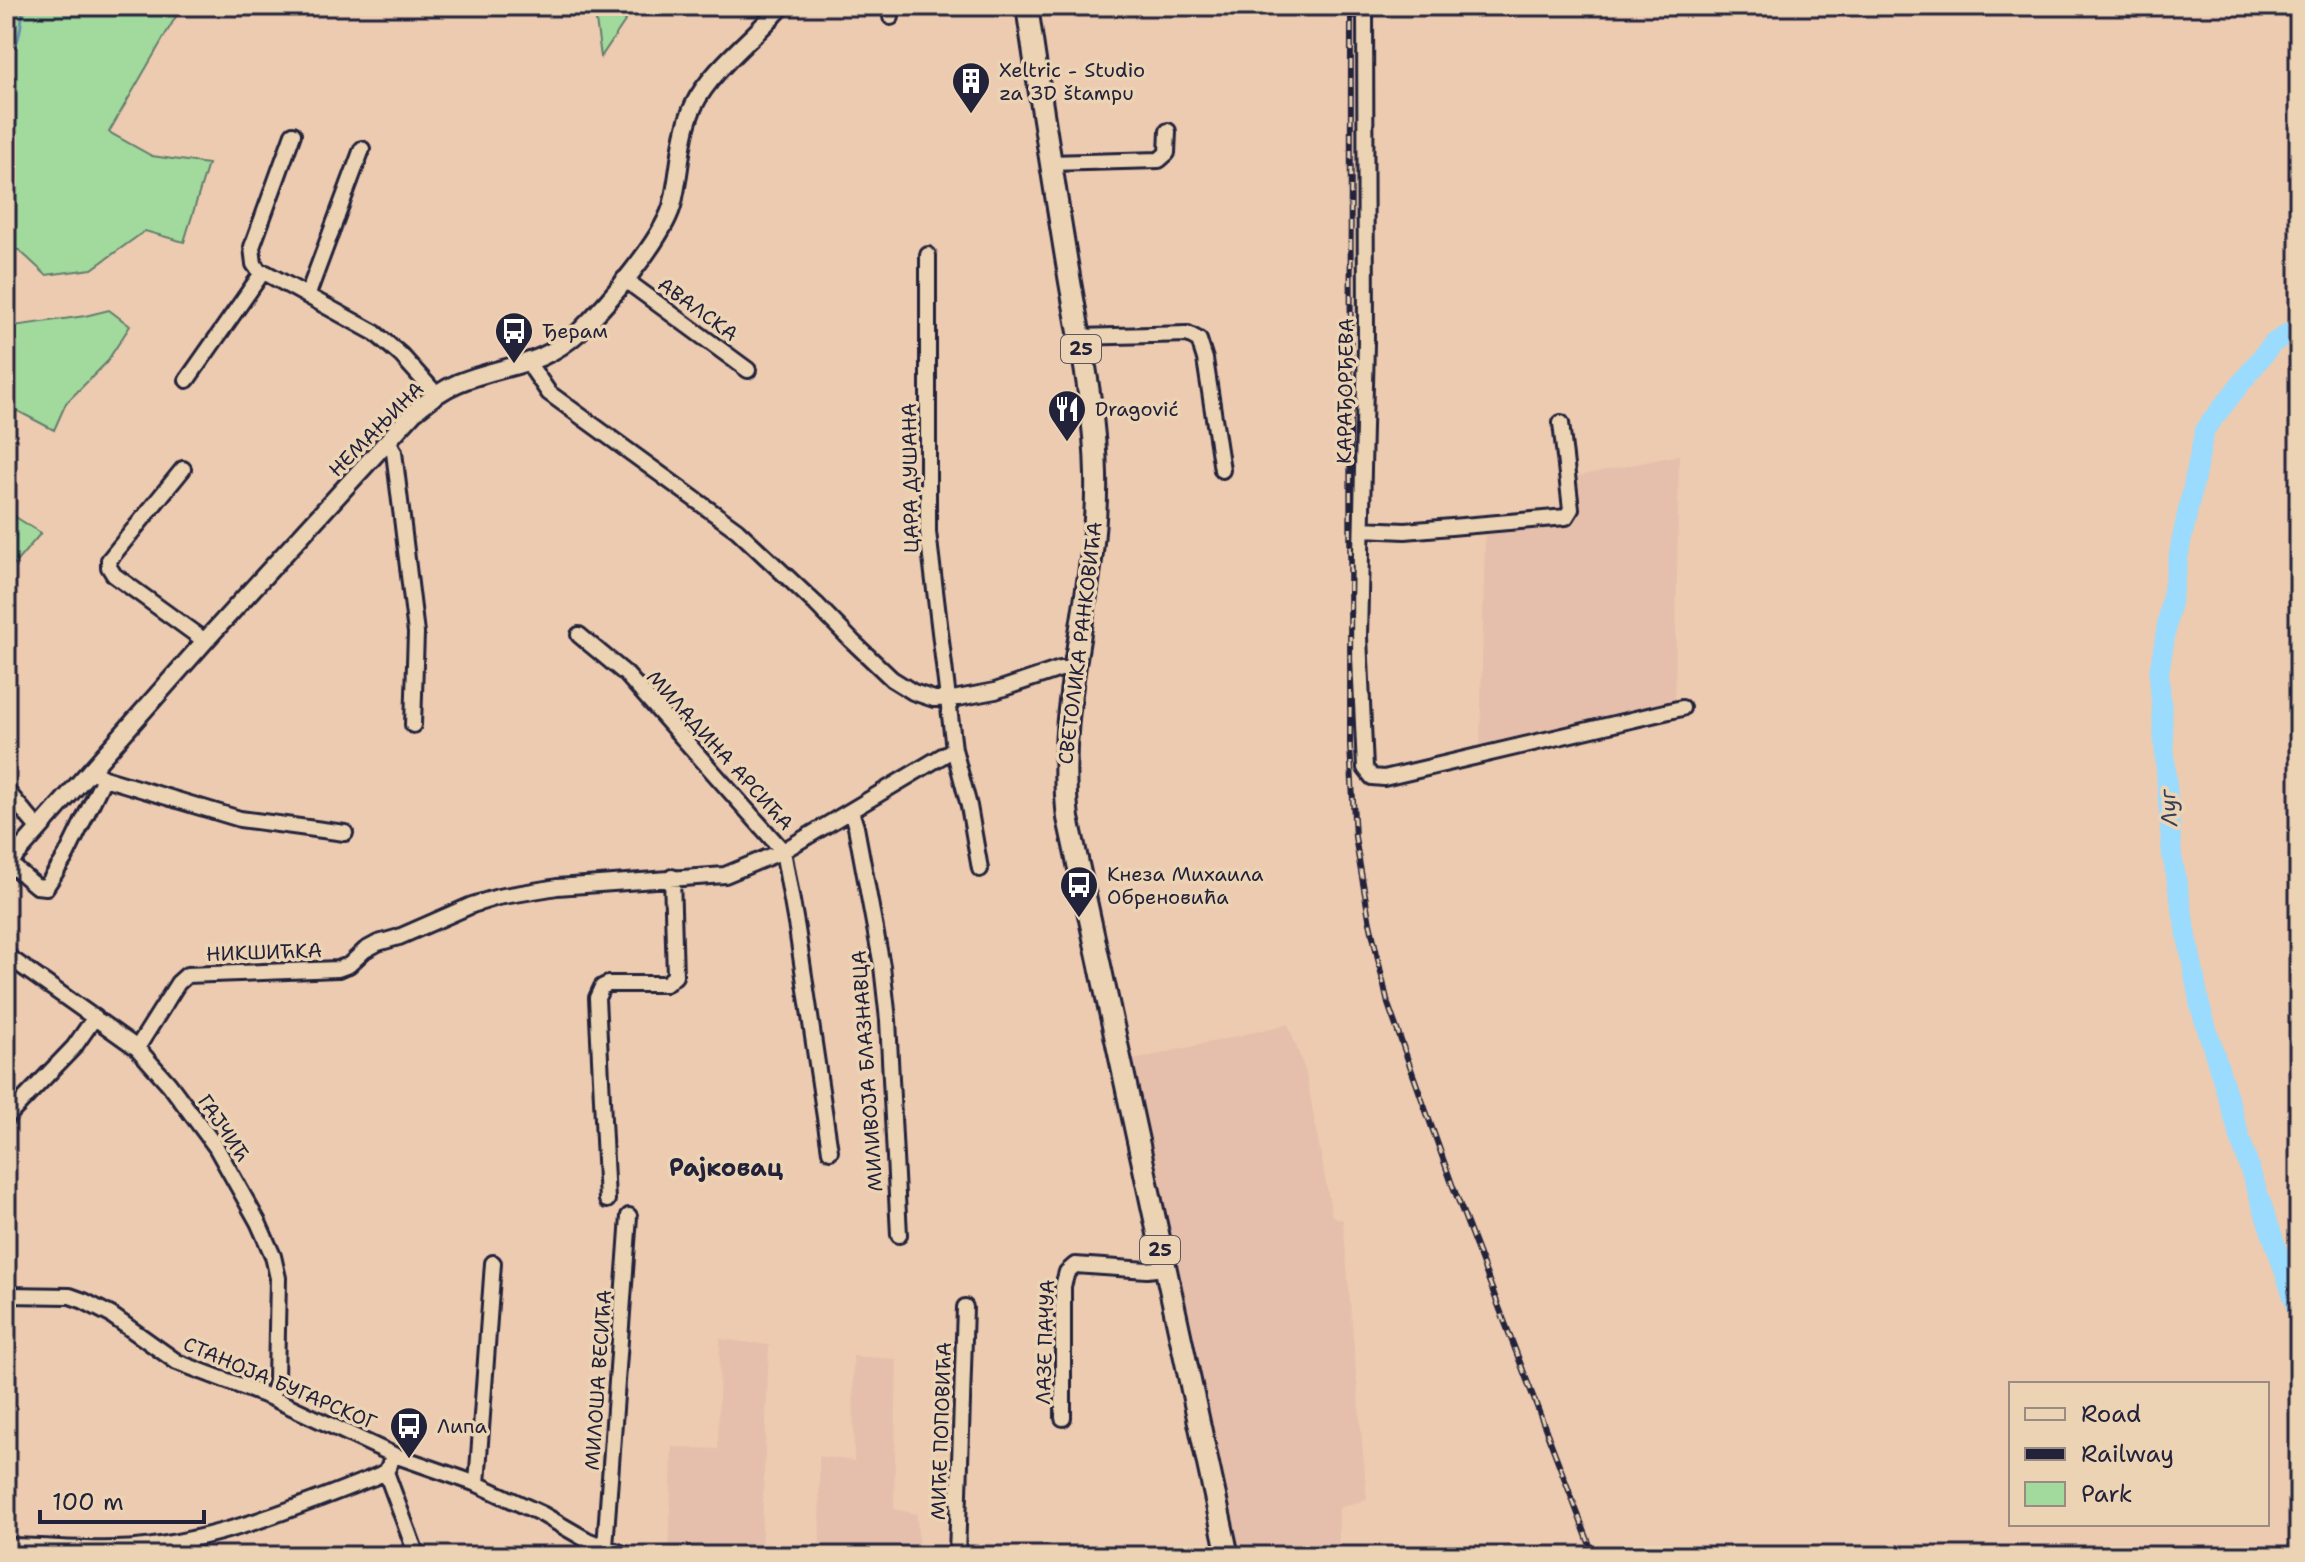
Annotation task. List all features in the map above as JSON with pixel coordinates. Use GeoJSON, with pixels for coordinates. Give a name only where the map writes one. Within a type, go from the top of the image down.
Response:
{"type":"FeatureCollection","features":[{"type":"Feature","properties":{"kind":"main road","name":"СВЕТОЛИКА РАНКОВИЋА"},"geometry":{"type":"LineString","coordinates":[[1027,6],[1049,163],[1094,435],[1096,487],[1090,565],[1064,747],[1068,818],[1228,1556]]}},
{"type":"Feature","properties":{"kind":"street","name":"НЕМАЊИНА"},"geometry":{"type":"LineString","coordinates":[[7,864],[38,828],[97,774],[205,641],[388,440],[436,394],[477,376],[529,364],[566,343],[624,279],[666,221],[673,203],[693,106],[704,88],[782,6]]}},
{"type":"Feature","properties":{"kind":"street","name":"КАРАЂОРЂЕВА"},"geometry":{"type":"LineString","coordinates":[[1365,6],[1367,279],[1360,682],[1365,768],[1375,778],[1384,778],[1682,708]]}},
{"type":"Feature","properties":{"kind":"street"},"geometry":{"type":"LineString","coordinates":[[1049,163],[1159,160],[1167,153],[1168,131]]}},
{"type":"Feature","properties":{"kind":"street"},"geometry":{"type":"LineString","coordinates":[[261,274],[254,264],[252,247],[293,134]]}},
{"type":"Feature","properties":{"kind":"street"},"geometry":{"type":"LineString","coordinates":[[308,294],[362,149]]}},
{"type":"Feature","properties":{"kind":"street","name":"ЦАРА ДУШАНА"},"geometry":{"type":"LineString","coordinates":[[928,255],[928,532],[954,749],[969,806],[980,869]]}},
{"type":"Feature","properties":{"kind":"street"},"geometry":{"type":"LineString","coordinates":[[261,274],[269,274],[308,294],[385,340],[436,394]]}},
{"type":"Feature","properties":{"kind":"street"},"geometry":{"type":"LineString","coordinates":[[187,380],[261,274]]}},
{"type":"Feature","properties":{"kind":"street","name":"АВАЛСКА"},"geometry":{"type":"LineString","coordinates":[[624,279],[748,370]]}},
{"type":"Feature","properties":{"kind":"street"},"geometry":{"type":"LineString","coordinates":[[1079,337],[1188,334],[1199,340],[1205,359],[1222,470]]}},
{"type":"Feature","properties":{"kind":"street"},"geometry":{"type":"LineString","coordinates":[[529,364],[549,393],[737,530],[892,679],[924,697],[949,699],[995,691],[1060,669],[1074,669]]}},
{"type":"Feature","properties":{"kind":"street"},"geometry":{"type":"LineString","coordinates":[[1363,529],[1405,531],[1566,517],[1571,509],[1561,423]]}},
{"type":"Feature","properties":{"kind":"street"},"geometry":{"type":"LineString","coordinates":[[388,440],[394,452],[416,633],[413,725]]}},
{"type":"Feature","properties":{"kind":"street"},"geometry":{"type":"LineString","coordinates":[[183,469],[109,560],[109,567],[114,575],[205,641]]}},
{"type":"Feature","properties":{"kind":"street","name":"МИЛАДИНА АРСИЋА"},"geometry":{"type":"LineString","coordinates":[[579,635],[626,674],[783,851],[830,1151]]}},
{"type":"Feature","properties":{"kind":"street"},"geometry":{"type":"LineString","coordinates":[[607,1200],[597,998],[602,987],[608,984],[666,984],[675,976],[672,877],[725,875],[783,851],[954,749]]}},
{"type":"Feature","properties":{"kind":"street"},"geometry":{"type":"LineString","coordinates":[[7,864],[36,886],[46,887],[66,856],[97,774],[240,819],[345,833]]}},
{"type":"Feature","properties":{"kind":"street"},"geometry":{"type":"LineString","coordinates":[[6,790],[38,828]]}},
{"type":"Feature","properties":{"kind":"street","name":"МИЛИВОЈА БЛАЗНАВЦА"},"geometry":{"type":"LineString","coordinates":[[851,811],[882,966],[888,1020],[899,1235]]}},
{"type":"Feature","properties":{"kind":"street","name":"НИКШИЋКА"},"geometry":{"type":"LineString","coordinates":[[137,1048],[178,983],[187,975],[338,969],[349,965],[371,946],[498,897],[557,887],[672,877]]}},
{"type":"Feature","properties":{"kind":"street","name":"ГАЈЧИЋ"},"geometry":{"type":"LineString","coordinates":[[6,955],[137,1048],[169,1084],[216,1147],[258,1222],[273,1256],[280,1294],[276,1381],[272,1398]]}},
{"type":"Feature","properties":{"kind":"street"},"geometry":{"type":"LineString","coordinates":[[6,1118],[74,1047],[95,1017]]}},
{"type":"Feature","properties":{"kind":"street","name":"МИЛОША ВЕСИЋА"},"geometry":{"type":"LineString","coordinates":[[605,1547],[629,1216]]}},
{"type":"Feature","properties":{"kind":"street"},"geometry":{"type":"LineString","coordinates":[[477,1484],[493,1263]]}},
{"type":"Feature","properties":{"kind":"street","name":"ЛАЗЕ ПАЧУА"},"geometry":{"type":"LineString","coordinates":[[1063,1418],[1063,1286],[1067,1272],[1075,1265],[1084,1264],[1126,1270],[1164,1268]]}},
{"type":"Feature","properties":{"kind":"street","name":"СТАНОЈА БУГАРСКОГ"},"geometry":{"type":"LineString","coordinates":[[6,1295],[70,1296],[84,1301],[111,1315],[177,1362],[272,1398],[394,1455],[477,1484],[629,1556]]}},
{"type":"Feature","properties":{"kind":"street","name":"МИЋЕ ПОПОВИЋА"},"geometry":{"type":"LineString","coordinates":[[957,1556],[965,1307]]}},
{"type":"Feature","properties":{"kind":"street"},"geometry":{"type":"LineString","coordinates":[[6,1546],[132,1548],[164,1544],[246,1524],[318,1500],[386,1472],[394,1455]]}},
{"type":"Feature","properties":{"kind":"street"},"geometry":{"type":"LineString","coordinates":[[386,1472],[417,1556]]}},
{"type":"Feature","properties":{"kind":"shaded area"},"geometry":{"type":"Polygon","coordinates":[[[1679,455],[1675,703],[1480,749],[1485,532],[1575,525],[1573,477],[1679,455]]]}},
{"type":"Feature","properties":{"kind":"shaded area"},"geometry":{"type":"Polygon","coordinates":[[[1288,1024],[1306,1073],[1332,1216],[1343,1220],[1367,1499],[1339,1508],[1339,1556],[1234,1556],[1207,1438],[1178,1280],[1129,1061],[1288,1024]]]}},
{"type":"Feature","properties":{"kind":"shaded area"},"geometry":{"type":"Polygon","coordinates":[[[720,1339],[769,1345],[761,1556],[669,1556],[672,1447],[718,1449],[720,1339]]]}},
{"type":"Feature","properties":{"kind":"shaded area"},"geometry":{"type":"Polygon","coordinates":[[[853,1356],[897,1359],[894,1509],[917,1514],[919,1556],[820,1556],[819,1456],[854,1461],[853,1356]]]}},
{"type":"Feature","properties":{"kind":"green space"},"geometry":{"type":"Polygon","coordinates":[[[7,6],[182,6],[109,132],[152,156],[208,164],[184,242],[145,231],[92,269],[46,275],[19,250],[6,249],[7,6]]]}},
{"type":"Feature","properties":{"kind":"green space"},"geometry":{"type":"Polygon","coordinates":[[[594,6],[635,6],[601,57],[594,6]]]}},
{"type":"Feature","properties":{"kind":"green space"},"geometry":{"type":"Polygon","coordinates":[[[109,310],[130,326],[106,363],[66,403],[54,430],[12,408],[6,416],[6,327],[109,310]]]}},
{"type":"Feature","properties":{"kind":"green space"},"geometry":{"type":"Polygon","coordinates":[[[6,511],[41,533],[6,574],[6,511]]]}},
{"type":"Feature","properties":{"kind":"waterway"},"geometry":{"type":"LineString","coordinates":[[6,53],[15,46],[23,12],[33,6]]}},
{"type":"Feature","properties":{"kind":"waterway","name":"Луг"},"geometry":{"type":"LineString","coordinates":[[2299,326],[2272,344],[2205,429],[2180,548],[2159,673],[2172,856],[2200,1006],[2250,1170],[2299,1314]]}},
{"type":"Feature","properties":{"kind":"railway"},"geometry":{"type":"LineString","coordinates":[[1351,6],[1350,746],[1355,837],[1388,1004],[1452,1184],[1594,1556]]}},
{"type":"Feature","properties":{"kind":"place","name":"Xeltric - Studio za 3D štampu"},"geometry":{"type":"Point","coordinates":[971,115]}},
{"type":"Feature","properties":{"kind":"place","name":"Ђерам"},"geometry":{"type":"Point","coordinates":[514,365]}},
{"type":"Feature","properties":{"kind":"place","name":"Dragović"},"geometry":{"type":"Point","coordinates":[1067,443]}},
{"type":"Feature","properties":{"kind":"place","name":"Кнеза Михаила Обреновића"},"geometry":{"type":"Point","coordinates":[1079,919]}},
{"type":"Feature","properties":{"kind":"place","name":"Липа"},"geometry":{"type":"Point","coordinates":[409,1460]}},
{"type":"Feature","properties":{"kind":"district","name":"Рајковац"},"geometry":{"type":"Point","coordinates":[726,1168]}}]}
